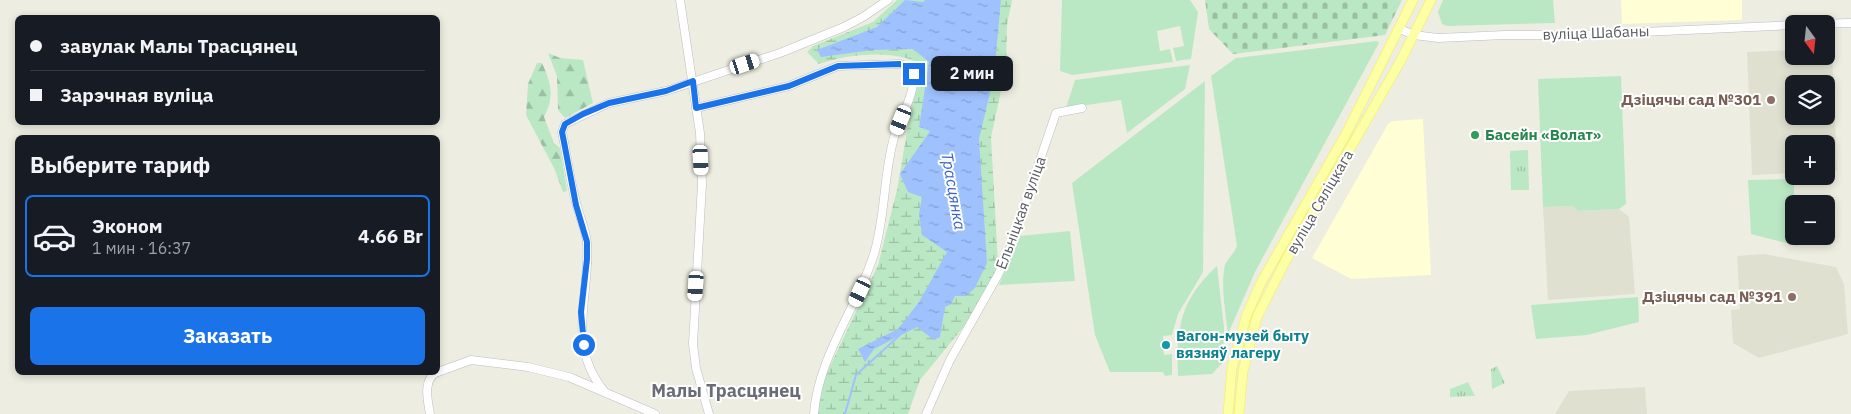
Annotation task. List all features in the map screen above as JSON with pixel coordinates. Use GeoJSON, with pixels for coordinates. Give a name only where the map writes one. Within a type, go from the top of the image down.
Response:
{"type":"FeatureCollection","features":[{"type":"Feature","properties":{"kind":"main road","name":"вуліца Сяліцкага"},"geometry":{"type":"LineString","coordinates":[[1228,414],[1232,368],[1247,314],[1262,281],[1346,134],[1413,0]]}},
{"type":"Feature","properties":{"kind":"main road","name":"вуліца Сяліцкага"},"geometry":{"type":"LineString","coordinates":[[1239,414],[1243,372],[1257,317],[1288,256],[1414,35],[1431,0]]}},
{"type":"Feature","properties":{"kind":"street"},"geometry":{"type":"LineString","coordinates":[[680,0],[696,108],[702,203],[692,329],[696,368],[709,414]]}},
{"type":"Feature","properties":{"kind":"street"},"geometry":{"type":"LineString","coordinates":[[604,391],[593,375],[582,333],[581,312],[587,242],[571,182],[563,128],[572,119],[609,103],[666,91],[780,53],[863,17],[888,0]]}},
{"type":"Feature","properties":{"kind":"street"},"geometry":{"type":"LineString","coordinates":[[1835,23],[1851,22]]}},
{"type":"Feature","properties":{"kind":"street","name":"вуліца Шабаны"},"geometry":{"type":"LineString","coordinates":[[1400,29],[1414,35],[1438,38],[1506,35],[1577,35],[1785,24]]}},
{"type":"Feature","properties":{"kind":"street"},"geometry":{"type":"LineString","coordinates":[[696,108],[789,86],[838,66],[900,64],[912,69],[914,74],[891,151],[882,227],[866,277],[819,380],[814,414]]}},
{"type":"Feature","properties":{"kind":"street","name":"Ельніцкая вуліца"},"geometry":{"type":"LineString","coordinates":[[926,414],[950,360],[998,276],[1008,254],[1056,113],[1082,108]]}},
{"type":"Feature","properties":{"kind":"street"},"geometry":{"type":"LineString","coordinates":[[440,371],[454,364],[471,360],[550,371],[604,391],[655,414]]}},
{"type":"Feature","properties":{"kind":"street"},"geometry":{"type":"LineString","coordinates":[[430,414],[427,384],[432,375]]}},
{"type":"Feature","properties":{"kind":"shaded area"},"geometry":{"type":"Polygon","coordinates":[[[1621,0],[1742,0],[1742,20],[1622,24],[1621,0]]]}},
{"type":"Feature","properties":{"kind":"shaded area","name":"Дзіцячы сад №301"},"geometry":{"type":"Polygon","coordinates":[[[1785,50],[1785,65],[1833,65],[1833,75],[1785,75],[1785,125],[1835,125],[1835,122],[1837,171],[1835,171],[1835,135],[1785,135],[1785,173],[1752,175],[1747,52],[1785,50]]]}},
{"type":"Feature","properties":{"kind":"shaded area"},"geometry":{"type":"Polygon","coordinates":[[[1423,119],[1431,275],[1351,279],[1312,258],[1388,124],[1392,121],[1423,119]]]}},
{"type":"Feature","properties":{"kind":"shaded area"},"geometry":{"type":"Polygon","coordinates":[[[1573,206],[1578,211],[1619,209],[1629,217],[1635,294],[1548,300],[1543,207],[1573,206]]]}},
{"type":"Feature","properties":{"kind":"shaded area","name":"Дзіцячы сад №391"},"geometry":{"type":"Polygon","coordinates":[[[1764,254],[1836,267],[1844,284],[1848,334],[1759,358],[1733,343],[1731,310],[1740,309],[1737,256],[1764,254]]]}},
{"type":"Feature","properties":{"kind":"shaded area"},"geometry":{"type":"Polygon","coordinates":[[[1645,387],[1647,414],[1555,414],[1569,391],[1645,387]]]}},
{"type":"Feature","properties":{"kind":"green space"},"geometry":{"type":"Polygon","coordinates":[[[897,0],[1012,0],[1007,25],[1006,68],[991,137],[998,264],[979,308],[920,380],[908,414],[817,414],[823,381],[878,265],[897,190],[916,79],[915,61],[892,55],[854,56],[819,64],[807,52],[813,46],[873,22],[897,0]]]}},
{"type":"Feature","properties":{"kind":"green space"},"geometry":{"type":"Polygon","coordinates":[[[1062,0],[1190,0],[1198,12],[1191,59],[1176,61],[1173,48],[1184,46],[1180,26],[1157,31],[1160,51],[1170,49],[1173,62],[1072,75],[1060,71],[1062,0]]]}},
{"type":"Feature","properties":{"kind":"green space"},"geometry":{"type":"Polygon","coordinates":[[[1205,0],[1402,0],[1385,35],[1233,54],[1209,29],[1205,0]]]}},
{"type":"Feature","properties":{"kind":"green space"},"geometry":{"type":"Polygon","coordinates":[[[1443,0],[1553,0],[1555,23],[1447,26],[1442,24],[1438,12],[1443,0]]]}},
{"type":"Feature","properties":{"kind":"green space"},"geometry":{"type":"Polygon","coordinates":[[[1377,41],[1379,43],[1255,272],[1228,334],[1223,278],[1226,263],[1237,246],[1211,76],[1236,58],[1377,41]]]}},
{"type":"Feature","properties":{"kind":"green space"},"geometry":{"type":"Polygon","coordinates":[[[548,53],[560,58],[583,60],[593,103],[565,118],[558,110],[557,76],[548,53]]]}},
{"type":"Feature","properties":{"kind":"green space"},"geometry":{"type":"Polygon","coordinates":[[[537,63],[542,63],[548,77],[551,96],[544,117],[554,143],[560,148],[567,191],[563,192],[554,168],[526,115],[528,84],[537,63]]]}},
{"type":"Feature","properties":{"kind":"green space"},"geometry":{"type":"Polygon","coordinates":[[[1190,65],[1185,89],[1127,133],[1121,100],[1066,108],[1075,80],[1190,65]]]}},
{"type":"Feature","properties":{"kind":"green space"},"geometry":{"type":"Polygon","coordinates":[[[1621,76],[1626,204],[1619,209],[1578,211],[1573,206],[1543,207],[1538,79],[1621,76]]]}},
{"type":"Feature","properties":{"kind":"green space"},"geometry":{"type":"Polygon","coordinates":[[[1205,81],[1203,272],[1178,314],[1172,335],[1163,336],[1164,355],[1172,354],[1172,375],[1165,376],[1163,372],[1110,372],[1095,335],[1072,183],[1205,81]]]}},
{"type":"Feature","properties":{"kind":"green space"},"geometry":{"type":"Polygon","coordinates":[[[1528,150],[1529,190],[1511,190],[1510,151],[1528,150]]]}},
{"type":"Feature","properties":{"kind":"green space"},"geometry":{"type":"Polygon","coordinates":[[[1785,179],[1785,185],[1794,185],[1794,195],[1785,195],[1785,243],[1751,234],[1748,180],[1785,179]]]}},
{"type":"Feature","properties":{"kind":"green space"},"geometry":{"type":"Polygon","coordinates":[[[1070,231],[1075,281],[999,285],[1020,236],[1070,231]]]}},
{"type":"Feature","properties":{"kind":"green space"},"geometry":{"type":"Polygon","coordinates":[[[1217,266],[1224,328],[1223,362],[1212,374],[1178,376],[1178,343],[1183,316],[1195,291],[1217,266]]]}},
{"type":"Feature","properties":{"kind":"green space"},"geometry":{"type":"Polygon","coordinates":[[[1638,297],[1639,322],[1587,335],[1536,339],[1531,305],[1638,297]]]}},
{"type":"Feature","properties":{"kind":"green space"},"geometry":{"type":"Polygon","coordinates":[[[1497,366],[1505,383],[1492,389],[1491,369],[1497,366]]]}},
{"type":"Feature","properties":{"kind":"green space"},"geometry":{"type":"Polygon","coordinates":[[[1468,382],[1475,396],[1450,397],[1450,389],[1468,382]]]}},
{"type":"Feature","properties":{"kind":"water"},"geometry":{"type":"Polygon","coordinates":[[[905,0],[923,2],[925,0],[1001,0],[994,76],[979,139],[987,263],[975,288],[966,296],[955,296],[951,304],[945,307],[940,337],[934,340],[917,327],[874,349],[865,362],[858,349],[898,329],[919,302],[947,252],[922,235],[919,214],[922,197],[908,192],[900,174],[930,131],[919,127],[929,62],[913,49],[873,50],[821,57],[817,50],[877,27],[905,0]]]}},
{"type":"Feature","properties":{"kind":"waterway","name":"Трасцянка"},"geometry":{"type":"LineString","coordinates":[[845,414],[856,375],[900,335]]}},
{"type":"Feature","properties":{"kind":"place","name":"Дзіцячы сад №301"},"geometry":{"type":"Point","coordinates":[1771,100]}},
{"type":"Feature","properties":{"kind":"place","name":"Басейн «Волат»"},"geometry":{"type":"Point","coordinates":[1475,135]}},
{"type":"Feature","properties":{"kind":"place","name":"Дзіцячы сад №391"},"geometry":{"type":"Point","coordinates":[1792,297]}},
{"type":"Feature","properties":{"kind":"place","name":"Вагон-музей быту вязняў лагеру"},"geometry":{"type":"Point","coordinates":[1166,345]}},
{"type":"Feature","properties":{"kind":"district","name":"Малы Трасцянец"},"geometry":{"type":"Point","coordinates":[726,391]}},
{"type":"Feature","properties":{"kind":"route"},"geometry":{"type":"LineString","coordinates":[[584,345],[581,312],[587,242],[571,182],[562,132],[565,124],[597,107],[621,99],[666,91],[693,81],[696,108],[789,86],[838,66],[852,64],[900,64],[912,69],[914,74]]}}]}
